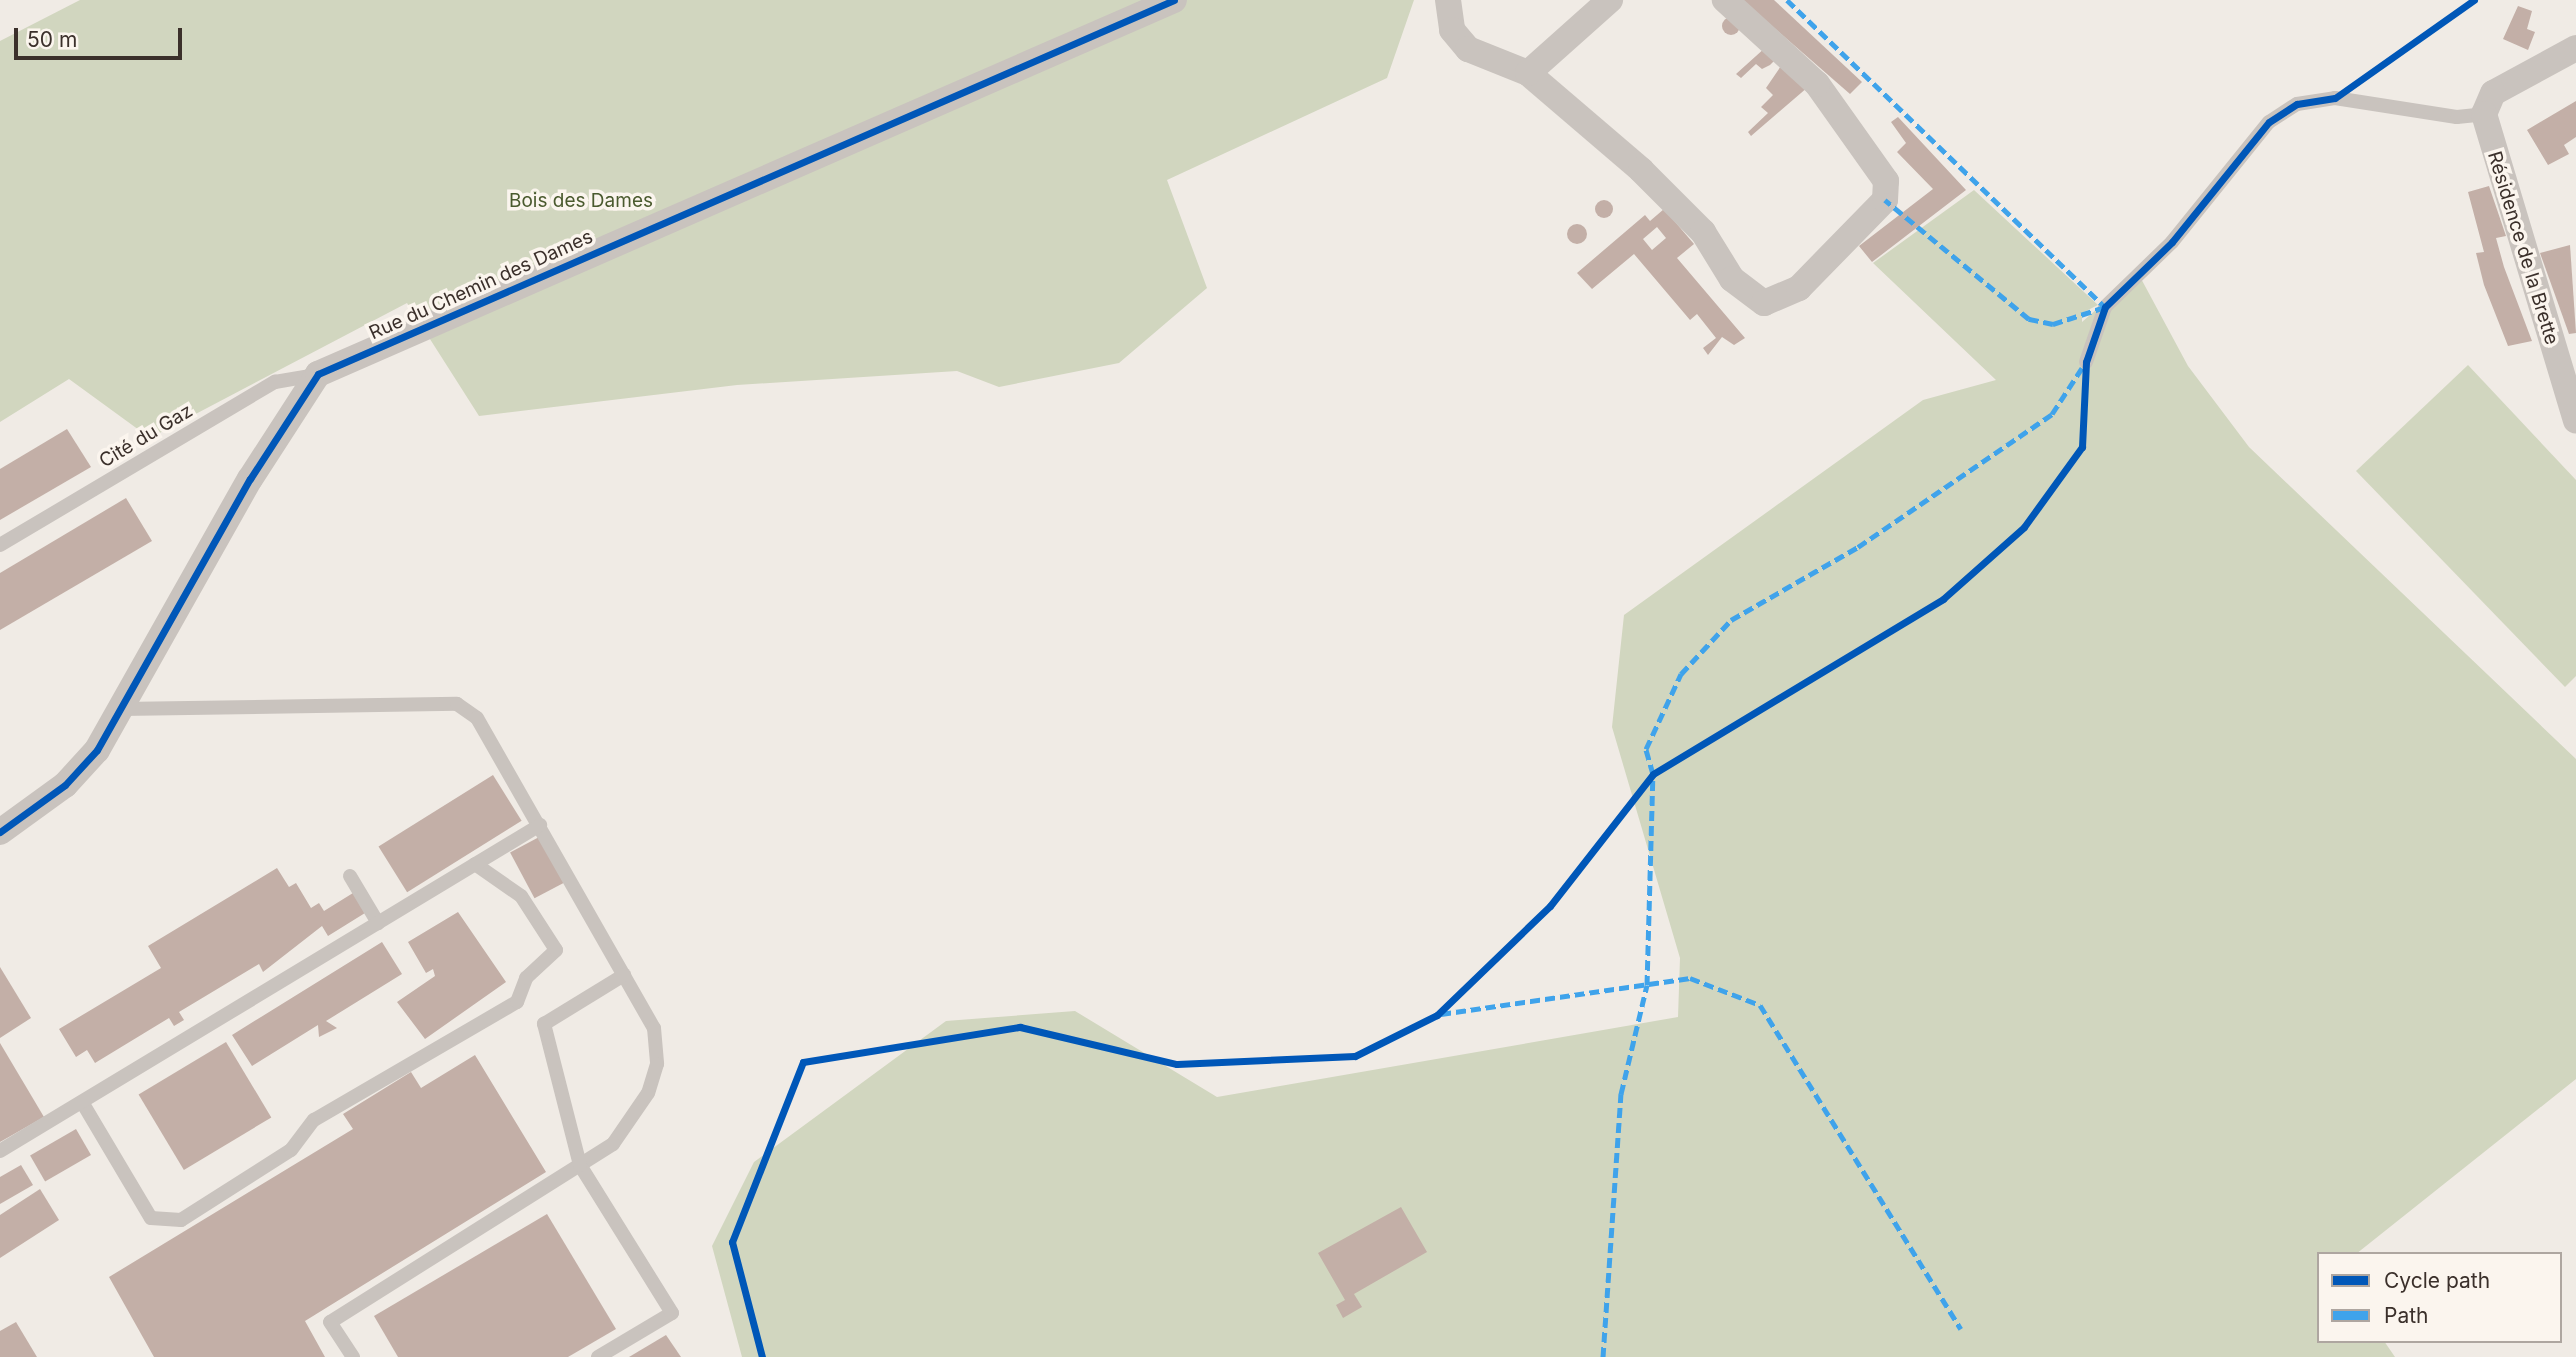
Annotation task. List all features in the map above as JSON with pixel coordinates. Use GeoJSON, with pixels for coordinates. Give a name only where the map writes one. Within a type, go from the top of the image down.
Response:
{"type":"FeatureCollection","features":[{"type":"Feature","properties":{"kind":"street","name":"Rue du Chemin des Dames"},"geometry":{"type":"LineString","coordinates":[[318,374],[1174,0]]}},
{"type":"Feature","properties":{"kind":"street"},"geometry":{"type":"LineString","coordinates":[[1448,0],[1452,30],[1468,48],[1528,74],[1640,170],[1703,232],[1732,279],[1764,303],[1799,288],[1885,201],[1886,181],[1817,84],[1726,0]]}},
{"type":"Feature","properties":{"kind":"street"},"geometry":{"type":"LineString","coordinates":[[1528,74],[1610,0]]}},
{"type":"Feature","properties":{"kind":"street"},"geometry":{"type":"LineString","coordinates":[[2484,114],[2493,93],[2576,48]]}},
{"type":"Feature","properties":{"kind":"street","name":"Résidence de la Brette"},"geometry":{"type":"LineString","coordinates":[[2484,114],[2576,421]]}},
{"type":"Feature","properties":{"kind":"street"},"geometry":{"type":"LineString","coordinates":[[0,832],[65,785],[97,750],[318,374]]}},
{"type":"Feature","properties":{"kind":"lane"},"geometry":{"type":"LineString","coordinates":[[2086,362],[2105,307],[2172,242],[2269,122],[2297,104],[2335,98],[2457,117],[2484,114]]}},
{"type":"Feature","properties":{"kind":"lane","name":"Cité du Gaz"},"geometry":{"type":"LineString","coordinates":[[0,545],[275,382],[318,374]]}},
{"type":"Feature","properties":{"kind":"lane"},"geometry":{"type":"LineString","coordinates":[[121,709],[457,704],[477,718],[654,1028],[657,1063],[648,1093],[613,1144],[330,1322],[354,1357]]}},
{"type":"Feature","properties":{"kind":"lane"},"geometry":{"type":"LineString","coordinates":[[0,1152],[540,825]]}},
{"type":"Feature","properties":{"kind":"lane"},"geometry":{"type":"LineString","coordinates":[[82,1102],[151,1219],[181,1220],[291,1150],[314,1120],[517,1002],[526,978],[556,950],[521,895],[475,864]]}},
{"type":"Feature","properties":{"kind":"lane"},"geometry":{"type":"LineString","coordinates":[[350,876],[377,923]]}},
{"type":"Feature","properties":{"kind":"lane"},"geometry":{"type":"LineString","coordinates":[[598,1357],[672,1313],[580,1165],[544,1024],[624,975]]}},
{"type":"Feature","properties":{"kind":"green space","name":"Bois des Dames"},"geometry":{"type":"Polygon","coordinates":[[[80,0],[1414,0],[1387,78],[1167,180],[1207,288],[1119,363],[999,387],[957,371],[737,385],[479,416],[407,303],[150,438],[69,379],[0,422],[0,41],[80,0]]]}},
{"type":"Feature","properties":{"kind":"green space"},"geometry":{"type":"Polygon","coordinates":[[[1974,190],[2098,305],[2082,313],[2082,322],[2138,273],[2188,366],[2249,447],[2576,759],[2576,1079],[2359,1252],[2317,1252],[2317,1343],[2385,1343],[2395,1357],[742,1357],[712,1246],[754,1162],[946,1021],[1075,1011],[1217,1097],[1678,1017],[1680,958],[1612,727],[1624,615],[1923,400],[1996,380],[1873,263],[1974,190]]]}},
{"type":"Feature","properties":{"kind":"green space"},"geometry":{"type":"Polygon","coordinates":[[[2468,365],[2576,480],[2576,676],[2565,687],[2356,471],[2468,365]]]}},
{"type":"Feature","properties":{"kind":"building"},"geometry":{"type":"Polygon","coordinates":[[[1742,0],[1774,0],[1862,82],[1850,94],[1742,0]]]}},
{"type":"Feature","properties":{"kind":"building"},"geometry":{"type":"Polygon","coordinates":[[[2518,6],[2532,11],[2527,29],[2535,32],[2528,50],[2503,39],[2518,6]]]}},
{"type":"Feature","properties":{"kind":"building"},"geometry":{"type":"Polygon","coordinates":[[[1731,17],[1737,20],[1740,26],[1737,32],[1731,35],[1725,32],[1722,26],[1725,20],[1731,17]]]}},
{"type":"Feature","properties":{"kind":"building"},"geometry":{"type":"Polygon","coordinates":[[[1766,47],[1778,57],[1770,65],[1762,69],[1756,64],[1741,78],[1736,74],[1766,47]]]}},
{"type":"Feature","properties":{"kind":"building"},"geometry":{"type":"Polygon","coordinates":[[[1783,63],[1808,87],[1751,136],[1748,132],[1768,113],[1761,107],[1773,95],[1766,88],[1783,63]]]}},
{"type":"Feature","properties":{"kind":"building"},"geometry":{"type":"Polygon","coordinates":[[[2576,101],[2576,137],[2564,145],[2569,154],[2548,165],[2527,130],[2576,101]]]}},
{"type":"Feature","properties":{"kind":"building"},"geometry":{"type":"Polygon","coordinates":[[[1898,117],[1966,190],[1872,262],[1859,246],[1933,189],[1897,152],[1906,143],[1891,122],[1898,117]]]}},
{"type":"Feature","properties":{"kind":"building"},"geometry":{"type":"Polygon","coordinates":[[[2489,186],[2506,236],[2496,238],[2504,267],[2532,341],[2508,346],[2484,285],[2476,253],[2484,252],[2468,192],[2489,186]]]}},
{"type":"Feature","properties":{"kind":"building"},"geometry":{"type":"Polygon","coordinates":[[[1604,200],[1610,203],[1613,209],[1610,215],[1604,218],[1598,215],[1595,209],[1598,203],[1604,200]]]}},
{"type":"Feature","properties":{"kind":"building"},"geometry":{"type":"Polygon","coordinates":[[[1664,209],[1694,244],[1677,258],[1745,338],[1734,345],[1722,337],[1708,355],[1703,348],[1716,338],[1697,314],[1690,320],[1634,254],[1592,289],[1577,273],[1645,215],[1650,221],[1664,209]],[[1657,227],[1643,239],[1652,250],[1666,238],[1657,227]]]}},
{"type":"Feature","properties":{"kind":"building"},"geometry":{"type":"Polygon","coordinates":[[[1577,224],[1584,227],[1587,234],[1584,241],[1577,244],[1570,241],[1567,234],[1570,227],[1577,224]]]}},
{"type":"Feature","properties":{"kind":"building"},"geometry":{"type":"Polygon","coordinates":[[[2570,245],[2576,333],[2569,334],[2540,253],[2570,245]]]}},
{"type":"Feature","properties":{"kind":"building"},"geometry":{"type":"Polygon","coordinates":[[[67,429],[91,467],[0,520],[0,469],[67,429]]]}},
{"type":"Feature","properties":{"kind":"building"},"geometry":{"type":"Polygon","coordinates":[[[126,498],[152,541],[0,630],[0,573],[126,498]]]}},
{"type":"Feature","properties":{"kind":"building"},"geometry":{"type":"Polygon","coordinates":[[[493,775],[522,821],[407,892],[379,847],[493,775]]]}},
{"type":"Feature","properties":{"kind":"building"},"geometry":{"type":"Polygon","coordinates":[[[541,836],[565,882],[535,898],[510,852],[541,836]]]}},
{"type":"Feature","properties":{"kind":"building"},"geometry":{"type":"Polygon","coordinates":[[[277,868],[289,887],[296,883],[311,908],[319,903],[324,911],[353,893],[365,913],[328,936],[322,926],[263,972],[259,964],[179,1012],[184,1020],[174,1026],[169,1018],[95,1063],[87,1050],[76,1057],[59,1029],[161,968],[148,946],[277,868]]]}},
{"type":"Feature","properties":{"kind":"building"},"geometry":{"type":"Polygon","coordinates":[[[458,912],[506,982],[425,1039],[397,1002],[435,976],[433,969],[426,973],[408,942],[458,912]]]}},
{"type":"Feature","properties":{"kind":"building"},"geometry":{"type":"Polygon","coordinates":[[[382,942],[402,974],[326,1021],[337,1028],[319,1037],[318,1025],[252,1066],[232,1035],[382,942]]]}},
{"type":"Feature","properties":{"kind":"building"},"geometry":{"type":"Polygon","coordinates":[[[0,967],[31,1018],[0,1038],[0,967]]]}},
{"type":"Feature","properties":{"kind":"building"},"geometry":{"type":"Polygon","coordinates":[[[226,1042],[271,1117],[184,1170],[139,1095],[226,1042]]]}},
{"type":"Feature","properties":{"kind":"building"},"geometry":{"type":"Polygon","coordinates":[[[0,1043],[44,1117],[0,1142],[0,1043]]]}},
{"type":"Feature","properties":{"kind":"building"},"geometry":{"type":"Polygon","coordinates":[[[475,1055],[546,1172],[305,1321],[325,1357],[154,1357],[109,1277],[353,1129],[343,1114],[411,1072],[421,1088],[475,1055]]]}},
{"type":"Feature","properties":{"kind":"building"},"geometry":{"type":"Polygon","coordinates":[[[76,1129],[91,1155],[45,1181],[30,1156],[76,1129]]]}},
{"type":"Feature","properties":{"kind":"building"},"geometry":{"type":"Polygon","coordinates":[[[21,1165],[33,1185],[0,1204],[0,1177],[21,1165]]]}},
{"type":"Feature","properties":{"kind":"building"},"geometry":{"type":"Polygon","coordinates":[[[40,1189],[59,1220],[0,1258],[0,1215],[40,1189]]]}},
{"type":"Feature","properties":{"kind":"building"},"geometry":{"type":"Polygon","coordinates":[[[1401,1207],[1427,1252],[1354,1294],[1362,1307],[1343,1318],[1336,1305],[1345,1300],[1318,1253],[1401,1207]]]}},
{"type":"Feature","properties":{"kind":"building"},"geometry":{"type":"Polygon","coordinates":[[[547,1214],[616,1329],[568,1357],[398,1357],[374,1316],[547,1214]]]}},
{"type":"Feature","properties":{"kind":"building"},"geometry":{"type":"Polygon","coordinates":[[[16,1322],[37,1357],[0,1357],[0,1331],[16,1322]]]}},
{"type":"Feature","properties":{"kind":"building"},"geometry":{"type":"Polygon","coordinates":[[[666,1335],[681,1357],[629,1357],[666,1335]]]}},
{"type":"Feature","properties":{"kind":"marked path"},"geometry":{"type":"LineString","coordinates":[[1787,0],[2105,307],[2053,324],[2029,319],[1885,200]]}},
{"type":"Feature","properties":{"kind":"marked path"},"geometry":{"type":"LineString","coordinates":[[1603,1357],[1621,1094],[1647,985],[1653,774],[1646,749],[1681,674],[1731,620],[1858,547],[2052,414],[2082,368]]}},
{"type":"Feature","properties":{"kind":"marked path"},"geometry":{"type":"LineString","coordinates":[[1441,1014],[1690,978],[1760,1005],[1961,1329]]}},
{"type":"Feature","properties":{"kind":"cycle path"},"geometry":{"type":"LineString","coordinates":[[0,832],[65,785],[97,750],[250,479],[318,374],[1174,0]]}},
{"type":"Feature","properties":{"kind":"cycle path"},"geometry":{"type":"LineString","coordinates":[[762,1357],[732,1242],[803,1062],[1020,1027],[1177,1064],[1355,1056],[1437,1015],[1550,906],[1653,774],[1943,599],[2024,527],[2082,447],[2086,362],[2105,307],[2172,242],[2269,122],[2297,104],[2335,98],[2474,0]]}}]}
